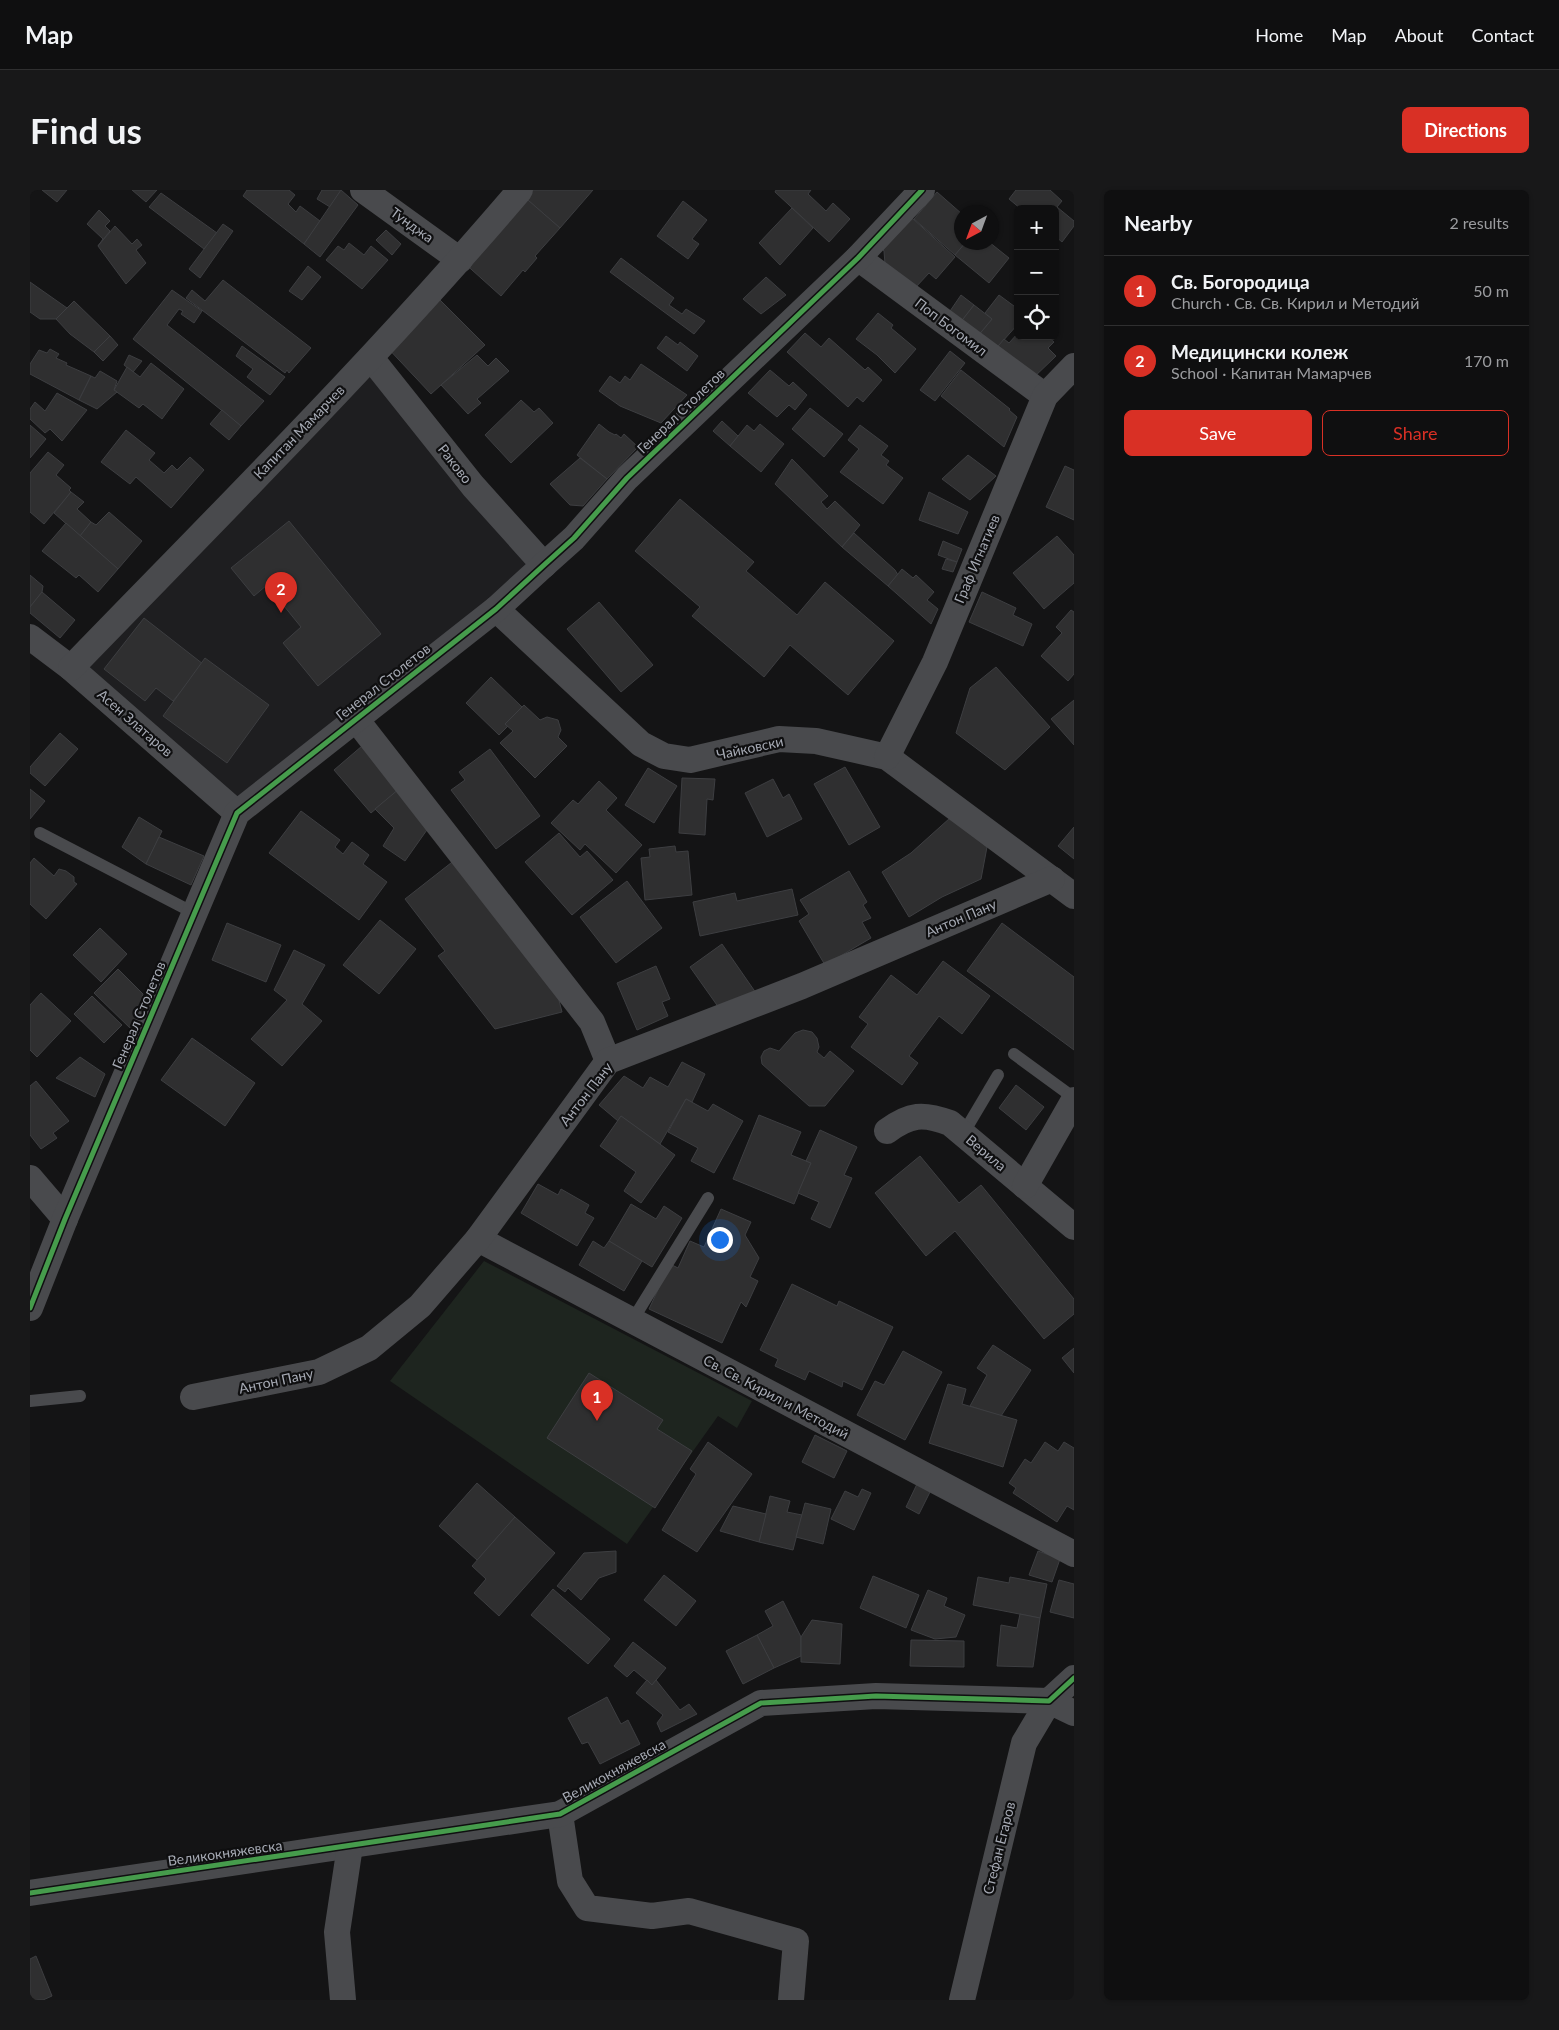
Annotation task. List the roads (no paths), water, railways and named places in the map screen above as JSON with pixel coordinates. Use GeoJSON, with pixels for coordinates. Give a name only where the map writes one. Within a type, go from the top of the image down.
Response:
{"type":"FeatureCollection","features":[{"type":"Feature","properties":{"kind":"street","name":"Тунджа"},"geometry":{"type":"LineString","coordinates":[[363,190],[460,260]]}},
{"type":"Feature","properties":{"kind":"street","name":"Капитан Мамарчев"},"geometry":{"type":"LineString","coordinates":[[71,668],[371,358],[460,260],[520,190]]}},
{"type":"Feature","properties":{"kind":"street","name":"Генерал Столетов"},"geometry":{"type":"LineString","coordinates":[[30,1308],[64,1220],[237,813],[355,718],[496,609],[574,538],[627,478],[858,258],[922,190]]}},
{"type":"Feature","properties":{"kind":"street","name":"Поп Богомил"},"geometry":{"type":"LineString","coordinates":[[858,258],[1045,396]]}},
{"type":"Feature","properties":{"kind":"street","name":"Раково"},"geometry":{"type":"LineString","coordinates":[[371,358],[473,486],[544,565]]}},
{"type":"Feature","properties":{"kind":"street","name":"Граф Игнатиев"},"geometry":{"type":"LineString","coordinates":[[887,757],[934,662],[1045,396],[1074,366]]}},
{"type":"Feature","properties":{"kind":"street","name":"Чайковски"},"geometry":{"type":"LineString","coordinates":[[496,609],[641,744],[664,756],[690,760],[779,739],[816,741],[887,757],[1074,896]]}},
{"type":"Feature","properties":{"kind":"street","name":"Асен Златаров"},"geometry":{"type":"LineString","coordinates":[[30,637],[71,668],[237,813]]}},
{"type":"Feature","properties":{"kind":"street"},"geometry":{"type":"LineString","coordinates":[[355,718],[592,1022],[608,1061]]}},
{"type":"Feature","properties":{"kind":"street","name":"Антон Пану"},"geometry":{"type":"LineString","coordinates":[[193,1397],[319,1372],[369,1348],[420,1306],[478,1239],[608,1061],[802,986],[1052,879]]}},
{"type":"Feature","properties":{"kind":"street"},"geometry":{"type":"LineString","coordinates":[[1025,1186],[1074,1099]]}},
{"type":"Feature","properties":{"kind":"street","name":"Верила"},"geometry":{"type":"LineString","coordinates":[[887,1131],[901,1121],[917,1116],[934,1117],[950,1123],[1074,1227]]}},
{"type":"Feature","properties":{"kind":"street"},"geometry":{"type":"LineString","coordinates":[[30,1178],[64,1220]]}},
{"type":"Feature","properties":{"kind":"street","name":"Св. Св. Кирил и Методий"},"geometry":{"type":"LineString","coordinates":[[478,1239],[1074,1554]]}},
{"type":"Feature","properties":{"kind":"street"},"geometry":{"type":"LineString","coordinates":[[1074,1678],[1049,1701],[1074,1713]]}},
{"type":"Feature","properties":{"kind":"street","name":"Великокняжевска"},"geometry":{"type":"LineString","coordinates":[[30,1893],[560,1814],[761,1703],[876,1696],[1049,1701]]}},
{"type":"Feature","properties":{"kind":"street","name":"Стефан Егаров"},"geometry":{"type":"LineString","coordinates":[[963,2000],[1024,1743],[1049,1701]]}},
{"type":"Feature","properties":{"kind":"street"},"geometry":{"type":"LineString","coordinates":[[560,1814],[570,1881],[586,1908],[652,1916],[689,1911],[796,1940],[791,2000]]}},
{"type":"Feature","properties":{"kind":"street"},"geometry":{"type":"LineString","coordinates":[[343,2000],[336,1932],[350,1846]]}},
{"type":"Feature","properties":{"kind":"lane"},"geometry":{"type":"LineString","coordinates":[[40,833],[194,913]]}},
{"type":"Feature","properties":{"kind":"lane"},"geometry":{"type":"LineString","coordinates":[[1014,1054],[1074,1099]]}},
{"type":"Feature","properties":{"kind":"lane"},"geometry":{"type":"LineString","coordinates":[[963,1134],[998,1075]]}},
{"type":"Feature","properties":{"kind":"lane"},"geometry":{"type":"LineString","coordinates":[[632,1321],[708,1198]]}},
{"type":"Feature","properties":{"kind":"lane"},"geometry":{"type":"LineString","coordinates":[[30,1400],[80,1396]]}},
{"type":"Feature","properties":{"kind":"place","name":"Медицински колеж"},"geometry":{"type":"Point","coordinates":[281,613]}},
{"type":"Feature","properties":{"kind":"place","name":"Св. Богородица"},"geometry":{"type":"Point","coordinates":[597,1421]}}]}
